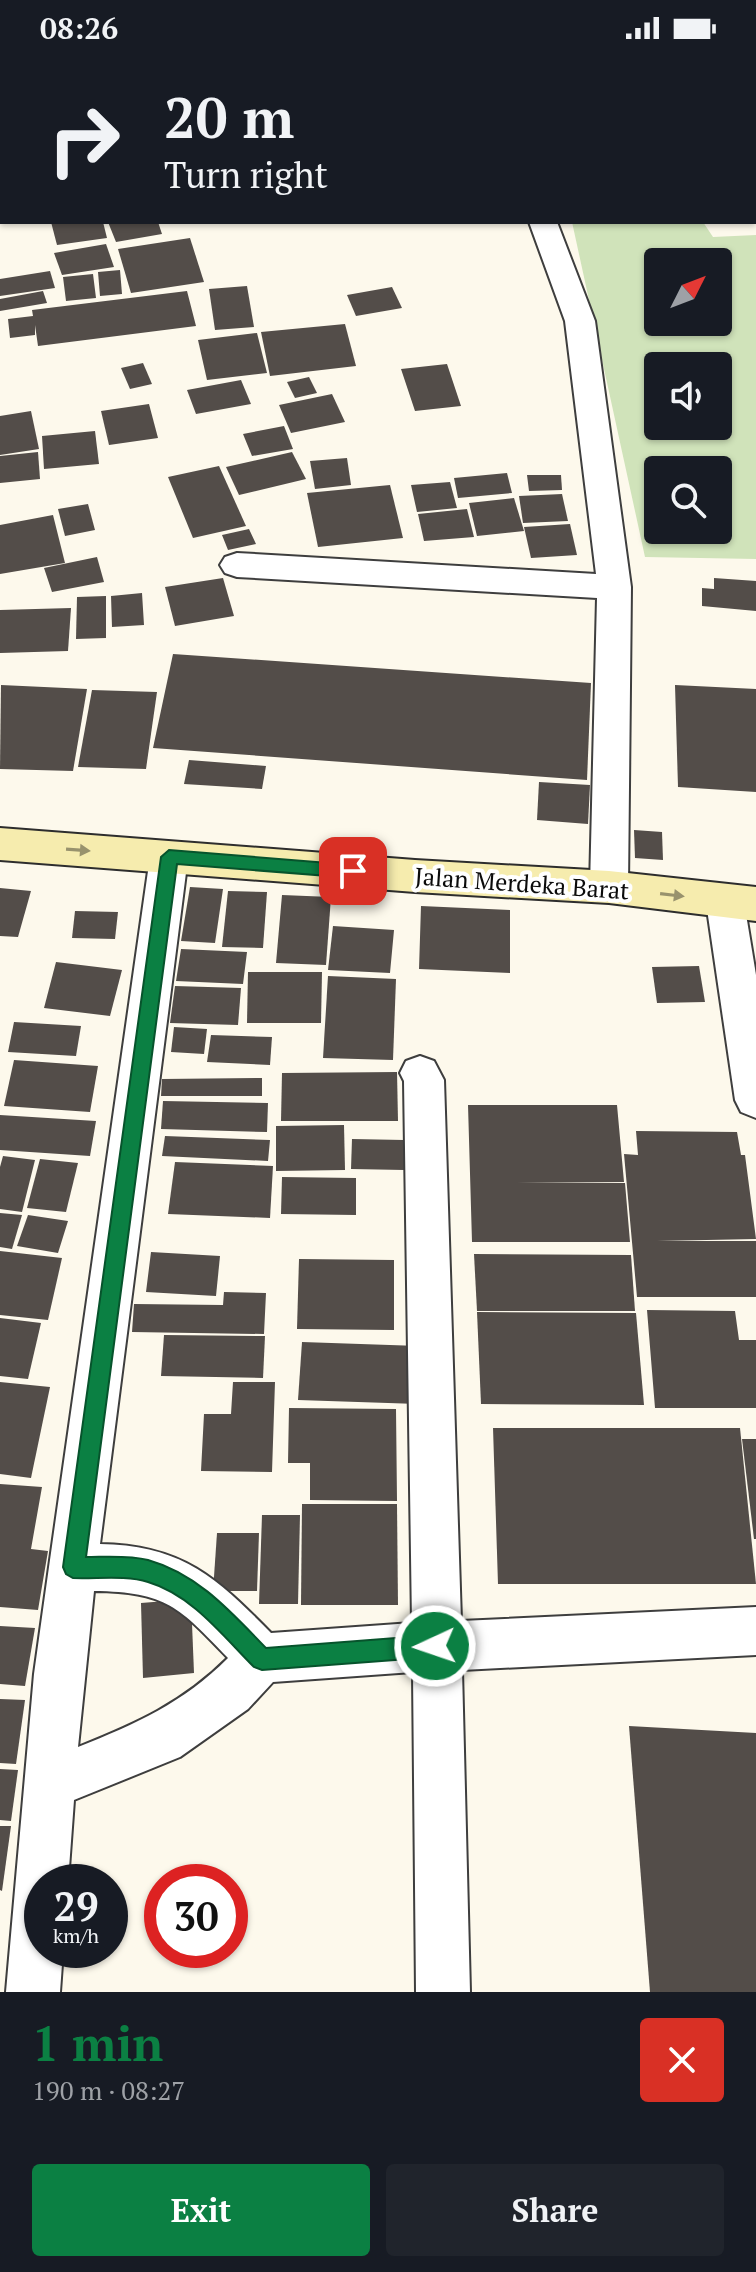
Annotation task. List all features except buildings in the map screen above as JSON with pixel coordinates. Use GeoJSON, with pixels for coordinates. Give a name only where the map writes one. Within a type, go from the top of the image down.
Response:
{"type":"FeatureCollection","features":[{"type":"Feature","properties":{"kind":"main road","name":"Jalan Merdeka Barat"},"geometry":{"type":"LineString","coordinates":[[0,844],[609,887],[740,903]]}},
{"type":"Feature","properties":{"kind":"street"},"geometry":{"type":"LineString","coordinates":[[544,224],[580,321],[614,587],[609,887]]}},
{"type":"Feature","properties":{"kind":"street"},"geometry":{"type":"LineString","coordinates":[[237,565],[614,587]]}},
{"type":"Feature","properties":{"kind":"street"},"geometry":{"type":"LineString","coordinates":[[33,1992],[59,1674],[169,857]]}},
{"type":"Feature","properties":{"kind":"street"},"geometry":{"type":"LineString","coordinates":[[740,903],[756,1100]]}},
{"type":"Feature","properties":{"kind":"street"},"geometry":{"type":"LineString","coordinates":[[420,1073],[424,1080],[430,1237],[443,1992]]}},
{"type":"Feature","properties":{"kind":"street"},"geometry":{"type":"LineString","coordinates":[[73,1567],[146,1570],[177,1582],[205,1602],[262,1659]]}},
{"type":"Feature","properties":{"kind":"street"},"geometry":{"type":"LineString","coordinates":[[50,1784],[162,1739],[230,1691],[262,1659],[435,1646],[756,1631]]}},
{"type":"Feature","properties":{"kind":"green space"},"geometry":{"type":"Polygon","coordinates":[[[572,224],[704,224],[713,237],[756,235],[756,559],[645,557],[572,224]]]}},
{"type":"Feature","properties":{"kind":"route"},"geometry":{"type":"LineString","coordinates":[[353,871],[169,857],[73,1567],[146,1570],[177,1582],[205,1602],[262,1659],[435,1646]]}}]}
